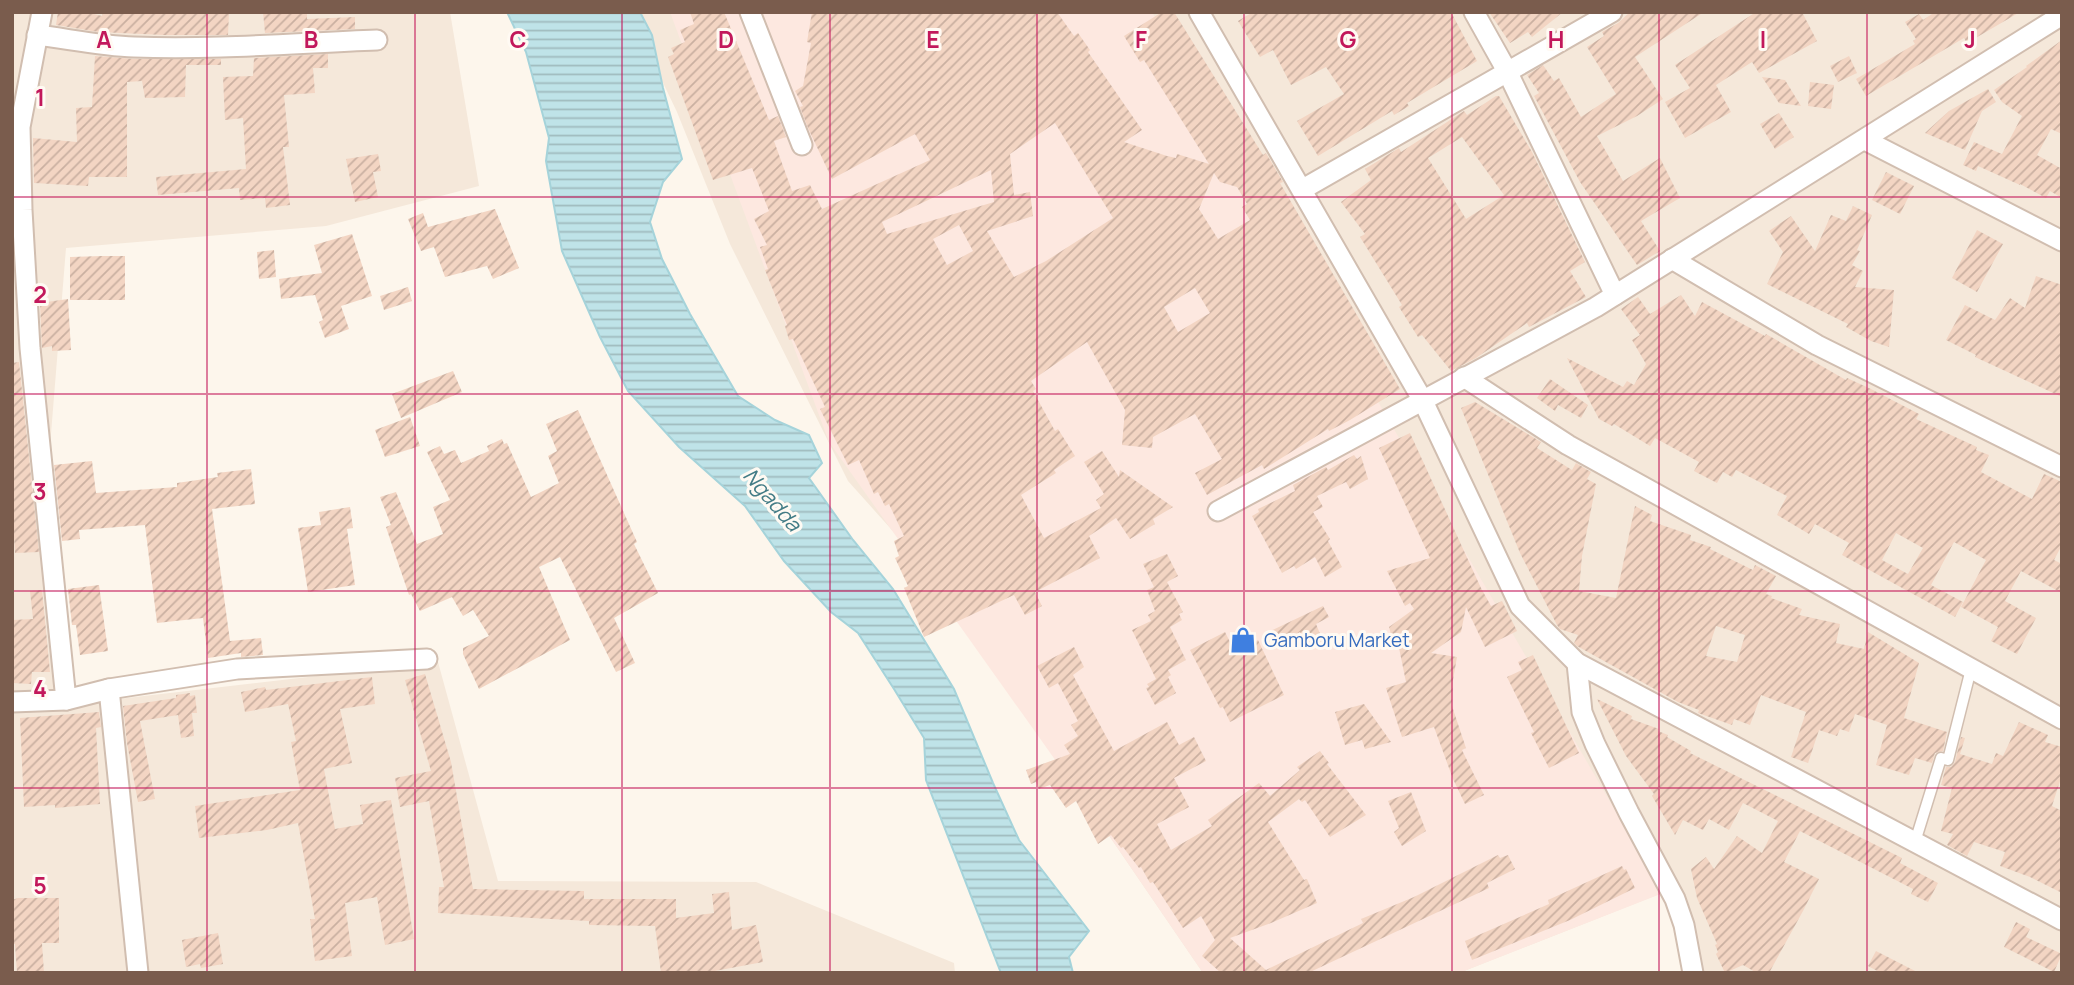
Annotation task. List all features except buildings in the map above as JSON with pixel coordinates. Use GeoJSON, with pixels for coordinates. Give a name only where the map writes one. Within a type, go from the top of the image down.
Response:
{"type":"FeatureCollection","features":[{"type":"Feature","properties":{"kind":"street"},"geometry":{"type":"LineString","coordinates":[[42,12],[20,127],[22,210],[30,348],[66,700]]}},
{"type":"Feature","properties":{"kind":"street"},"geometry":{"type":"LineString","coordinates":[[750,12],[802,145]]}},
{"type":"Feature","properties":{"kind":"street"},"geometry":{"type":"LineString","coordinates":[[1199,12],[1422,399],[1520,606],[1577,663],[2062,920]]}},
{"type":"Feature","properties":{"kind":"street"},"geometry":{"type":"LineString","coordinates":[[1474,12],[1507,71],[1615,295]]}},
{"type":"Feature","properties":{"kind":"street"},"geometry":{"type":"LineString","coordinates":[[1303,189],[1612,12]]}},
{"type":"Feature","properties":{"kind":"street"},"geometry":{"type":"LineString","coordinates":[[1218,512],[1615,295],[2062,15]]}},
{"type":"Feature","properties":{"kind":"street"},"geometry":{"type":"LineString","coordinates":[[37,34],[131,47],[246,48],[286,43],[377,40]]}},
{"type":"Feature","properties":{"kind":"street"},"geometry":{"type":"LineString","coordinates":[[1865,140],[2062,241]]}},
{"type":"Feature","properties":{"kind":"street"},"geometry":{"type":"LineString","coordinates":[[1672,259],[1817,345],[2062,467]]}},
{"type":"Feature","properties":{"kind":"street"},"geometry":{"type":"LineString","coordinates":[[1464,377],[1568,446],[2062,719]]}},
{"type":"Feature","properties":{"kind":"street"},"geometry":{"type":"LineString","coordinates":[[12,702],[66,700],[109,689],[237,669],[427,659]]}},
{"type":"Feature","properties":{"kind":"street"},"geometry":{"type":"LineString","coordinates":[[1577,663],[1582,712],[1629,813],[1675,899],[1684,925],[1693,973]]}},
{"type":"Feature","properties":{"kind":"street"},"geometry":{"type":"LineString","coordinates":[[109,689],[138,973]]}},
{"type":"Feature","properties":{"kind":"lane"},"geometry":{"type":"LineString","coordinates":[[1915,842],[1941,758],[1948,760],[1971,669]]}},
{"type":"Feature","properties":{"kind":"shaded area"},"geometry":{"type":"Polygon","coordinates":[[[12,12],[450,12],[479,186],[326,226],[66,248],[48,471],[75,704],[438,662],[498,881],[756,882],[954,963],[955,973],[12,973],[12,12]]]}},
{"type":"Feature","properties":{"kind":"shaded area"},"geometry":{"type":"Polygon","coordinates":[[[629,12],[2062,12],[2062,973],[1697,973],[1662,893],[1459,973],[1203,973],[926,568],[848,481],[730,244],[677,112],[629,12]]]}},
{"type":"Feature","properties":{"kind":"shaded area","name":"Gamboru Market"},"geometry":{"type":"Polygon","coordinates":[[[670,12],[1152,12],[1663,893],[1459,973],[1203,973],[1110,837],[829,442],[670,12]]]}},
{"type":"Feature","properties":{"kind":"water","name":"Ngadda"},"geometry":{"type":"Polygon","coordinates":[[[507,12],[640,12],[652,35],[682,159],[663,182],[650,222],[662,259],[690,314],[738,396],[775,420],[809,435],[822,463],[809,478],[853,540],[893,589],[954,689],[1019,840],[1089,931],[1069,957],[1073,973],[1001,973],[926,780],[924,738],[894,689],[858,633],[831,612],[784,561],[745,506],[679,447],[628,391],[600,337],[562,251],[546,161],[549,138],[526,52],[507,12]]]}},
{"type":"Feature","properties":{"kind":"place","name":"Gamboru Market"},"geometry":{"type":"Point","coordinates":[1243,640]}}]}
